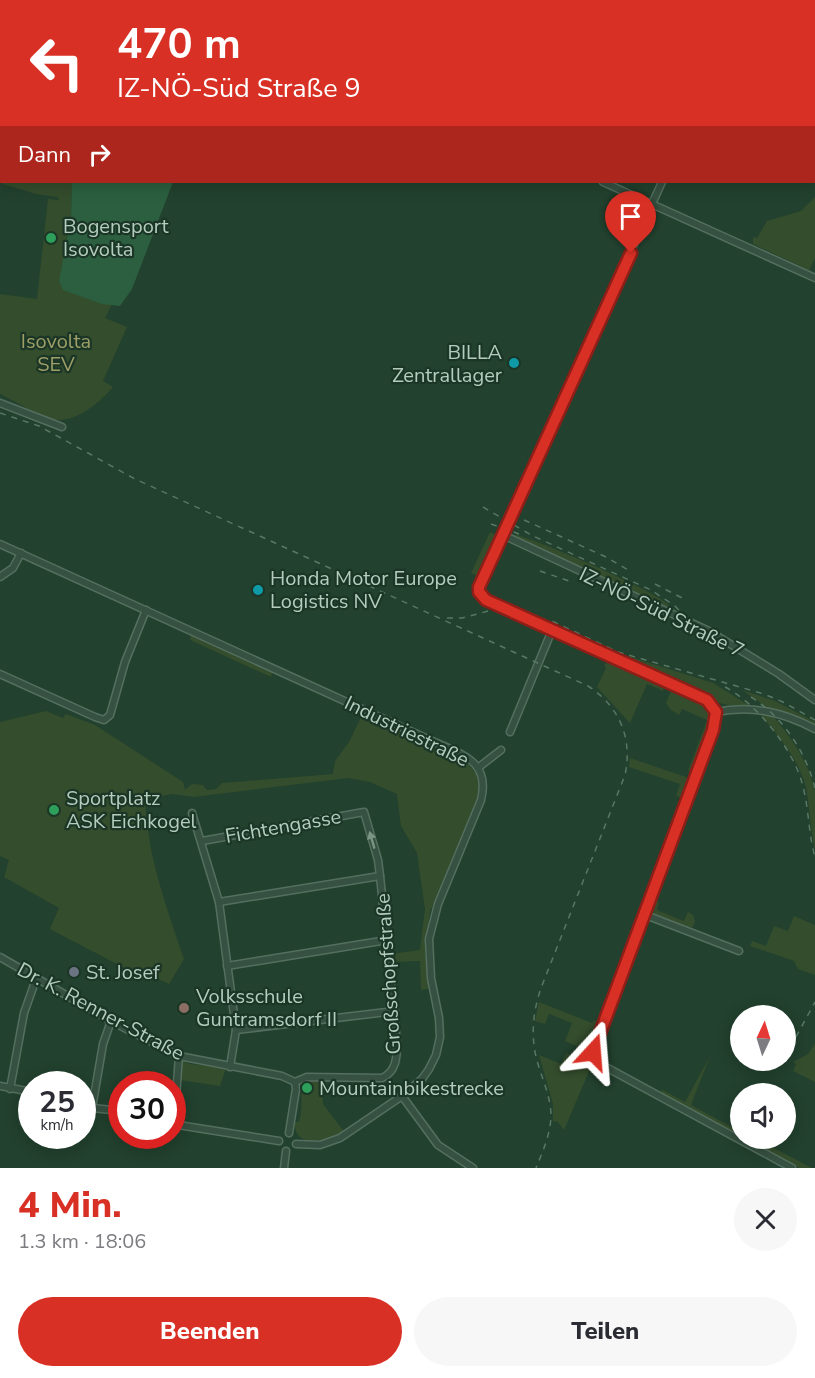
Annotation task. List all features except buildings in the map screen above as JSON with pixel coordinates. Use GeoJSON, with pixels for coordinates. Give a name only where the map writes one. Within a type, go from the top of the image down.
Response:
{"type":"FeatureCollection","features":[{"type":"Feature","properties":{"kind":"street"},"geometry":{"type":"LineString","coordinates":[[605,183],[815,278]]}},
{"type":"Feature","properties":{"kind":"street"},"geometry":{"type":"LineString","coordinates":[[662,183],[502,535],[479,587],[479,592],[486,600],[707,700],[714,709],[713,730],[593,1052],[596,1061],[602,1065],[792,1168]]}},
{"type":"Feature","properties":{"kind":"street"},"geometry":{"type":"LineString","coordinates":[[0,403],[62,427]]}},
{"type":"Feature","properties":{"kind":"street","name":"IZ-NÖ-Süd Straße 7"},"geometry":{"type":"LineString","coordinates":[[502,535],[709,631],[779,674],[815,700]]}},
{"type":"Feature","properties":{"kind":"street","name":"Industriestraße"},"geometry":{"type":"LineString","coordinates":[[0,544],[470,759],[478,767],[483,777],[484,788],[481,800],[438,904],[429,939],[430,978],[439,1018],[440,1034],[436,1055],[422,1079],[402,1096],[331,1143],[296,1144]]}},
{"type":"Feature","properties":{"kind":"street"},"geometry":{"type":"LineString","coordinates":[[0,577],[13,568],[21,553]]}},
{"type":"Feature","properties":{"kind":"street"},"geometry":{"type":"LineString","coordinates":[[0,674],[105,720],[110,715],[124,662],[146,610]]}},
{"type":"Feature","properties":{"kind":"street"},"geometry":{"type":"LineString","coordinates":[[510,732],[552,630]]}},
{"type":"Feature","properties":{"kind":"street"},"geometry":{"type":"LineString","coordinates":[[714,709],[770,711],[815,729]]}},
{"type":"Feature","properties":{"kind":"street"},"geometry":{"type":"LineString","coordinates":[[478,767],[501,750]]}},
{"type":"Feature","properties":{"kind":"street","name":"Fichtengasse"},"geometry":{"type":"LineString","coordinates":[[202,840],[364,812]]}},
{"type":"Feature","properties":{"kind":"street","name":"Großschopfstraße"},"geometry":{"type":"LineString","coordinates":[[295,1082],[307,1077],[382,1078],[390,1075],[397,1054],[395,1011],[378,860],[364,812]]}},
{"type":"Feature","properties":{"kind":"street"},"geometry":{"type":"LineString","coordinates":[[192,813],[219,902],[236,1030],[230,1067]]}},
{"type":"Feature","properties":{"kind":"street"},"geometry":{"type":"LineString","coordinates":[[219,902],[380,876]]}},
{"type":"Feature","properties":{"kind":"street"},"geometry":{"type":"LineString","coordinates":[[644,914],[739,951]]}},
{"type":"Feature","properties":{"kind":"street"},"geometry":{"type":"LineString","coordinates":[[227,966],[387,940]]}},
{"type":"Feature","properties":{"kind":"street","name":"Dr. K. Renner-Straße"},"geometry":{"type":"LineString","coordinates":[[0,957],[111,1021],[179,1056],[282,1076],[295,1082]]}},
{"type":"Feature","properties":{"kind":"street"},"geometry":{"type":"LineString","coordinates":[[10,1089],[24,1013],[36,979]]}},
{"type":"Feature","properties":{"kind":"street"},"geometry":{"type":"LineString","coordinates":[[236,1030],[395,1011]]}},
{"type":"Feature","properties":{"kind":"street"},"geometry":{"type":"LineString","coordinates":[[96,1085],[103,1044],[111,1021]]}},
{"type":"Feature","properties":{"kind":"street"},"geometry":{"type":"LineString","coordinates":[[178,1071],[179,1056]]}},
{"type":"Feature","properties":{"kind":"street"},"geometry":{"type":"LineString","coordinates":[[289,1133],[296,1089],[295,1082]]}},
{"type":"Feature","properties":{"kind":"street"},"geometry":{"type":"LineString","coordinates":[[0,1086],[18,1090]]}},
{"type":"Feature","properties":{"kind":"street"},"geometry":{"type":"LineString","coordinates":[[402,1096],[438,1145],[473,1168]]}},
{"type":"Feature","properties":{"kind":"street"},"geometry":{"type":"LineString","coordinates":[[186,1126],[279,1141]]}},
{"type":"Feature","properties":{"kind":"street"},"geometry":{"type":"LineString","coordinates":[[289,1133],[295,1137],[296,1144],[292,1149],[286,1151],[281,1148],[279,1141],[282,1135],[289,1133]]}},
{"type":"Feature","properties":{"kind":"street"},"geometry":{"type":"LineString","coordinates":[[284,1168],[286,1151]]}},
{"type":"Feature","properties":{"kind":"green space","name":"Isovolta SEV"},"geometry":{"type":"Polygon","coordinates":[[[72,183],[71,218],[65,251],[130,268],[105,318],[127,327],[103,381],[113,387],[88,410],[73,417],[57,420],[45,417],[0,394],[0,294],[37,299],[48,199],[59,200],[58,197],[36,194],[3,184],[72,183]]]}},
{"type":"Feature","properties":{"kind":"green space"},"geometry":{"type":"Polygon","coordinates":[[[815,197],[815,258],[809,270],[753,244],[753,237],[757,238],[767,221],[801,211],[815,197]]]}},
{"type":"Feature","properties":{"kind":"green space"},"geometry":{"type":"Polygon","coordinates":[[[490,532],[498,536],[479,577],[471,573],[490,532]]]}},
{"type":"Feature","properties":{"kind":"green space"},"geometry":{"type":"Polygon","coordinates":[[[517,535],[629,582],[659,598],[677,611],[512,536],[517,535]]]}},
{"type":"Feature","properties":{"kind":"green space"},"geometry":{"type":"Polygon","coordinates":[[[484,592],[618,653],[713,683],[750,706],[733,706],[717,702],[491,599],[484,592]]]}},
{"type":"Feature","properties":{"kind":"green space"},"geometry":{"type":"Polygon","coordinates":[[[191,634],[272,672],[271,677],[190,640],[191,634]]]}},
{"type":"Feature","properties":{"kind":"green space"},"geometry":{"type":"Polygon","coordinates":[[[609,659],[664,686],[663,691],[647,684],[630,723],[597,687],[606,668],[604,666],[609,659]]]}},
{"type":"Feature","properties":{"kind":"green space"},"geometry":{"type":"Polygon","coordinates":[[[672,689],[703,702],[712,713],[712,724],[694,770],[688,771],[707,720],[682,709],[679,715],[671,710],[666,703],[672,689]]]}},
{"type":"Feature","properties":{"kind":"green space"},"geometry":{"type":"Polygon","coordinates":[[[742,690],[775,701],[815,722],[815,726],[785,712],[768,708],[742,690]]]}},
{"type":"Feature","properties":{"kind":"green space"},"geometry":{"type":"Polygon","coordinates":[[[46,711],[63,718],[66,714],[95,725],[183,782],[185,790],[192,784],[203,785],[207,790],[216,789],[222,783],[333,774],[335,761],[349,742],[363,713],[465,761],[478,776],[480,791],[430,912],[425,951],[429,989],[421,990],[420,961],[392,962],[391,954],[420,950],[425,909],[417,853],[401,826],[397,794],[370,782],[348,778],[194,797],[172,794],[145,799],[153,860],[184,959],[169,984],[154,977],[151,982],[50,929],[59,908],[4,877],[9,860],[0,856],[0,722],[46,711]]]}},
{"type":"Feature","properties":{"kind":"green space"},"geometry":{"type":"Polygon","coordinates":[[[759,713],[772,715],[804,760],[815,792],[815,849],[803,777],[787,748],[759,713]]]}},
{"type":"Feature","properties":{"kind":"green space"},"geometry":{"type":"Polygon","coordinates":[[[630,758],[686,777],[689,784],[684,798],[676,796],[680,784],[629,767],[630,758]]]}},
{"type":"Feature","properties":{"kind":"green space"},"geometry":{"type":"Polygon","coordinates":[[[656,900],[659,903],[657,909],[659,911],[684,921],[688,912],[693,915],[695,921],[693,927],[688,928],[651,914],[649,909],[651,903],[656,900]]]}},
{"type":"Feature","properties":{"kind":"green space"},"geometry":{"type":"Polygon","coordinates":[[[794,916],[815,925],[815,975],[798,969],[794,961],[750,946],[752,941],[766,946],[774,926],[788,931],[794,916]]]}},
{"type":"Feature","properties":{"kind":"green space"},"geometry":{"type":"Polygon","coordinates":[[[539,1002],[592,1023],[594,1020],[599,1022],[589,1049],[585,1050],[565,1041],[572,1023],[549,1014],[545,1024],[535,1021],[539,1002]]]}},
{"type":"Feature","properties":{"kind":"green space"},"geometry":{"type":"Polygon","coordinates":[[[815,1044],[815,1082],[793,1071],[796,1071],[796,1060],[808,1054],[815,1044]]]}},
{"type":"Feature","properties":{"kind":"green space"},"geometry":{"type":"Polygon","coordinates":[[[566,1053],[589,1060],[597,1066],[595,1070],[590,1069],[564,1130],[558,1122],[553,1121],[553,1104],[539,1055],[561,1064],[566,1053]]]}},
{"type":"Feature","properties":{"kind":"green space"},"geometry":{"type":"Polygon","coordinates":[[[710,1056],[691,1105],[730,1126],[730,1130],[662,1093],[661,1089],[685,1102],[710,1056]]]}},
{"type":"Feature","properties":{"kind":"green space"},"geometry":{"type":"Polygon","coordinates":[[[182,1061],[226,1068],[220,1086],[186,1081],[186,1071],[180,1071],[182,1061]]]}},
{"type":"Feature","properties":{"kind":"green space"},"geometry":{"type":"Polygon","coordinates":[[[307,1079],[322,1081],[323,1104],[345,1133],[313,1141],[300,1137],[296,1131],[295,1122],[299,1122],[301,1113],[301,1085],[307,1079]]]}},
{"type":"Feature","properties":{"kind":"green space"},"geometry":{"type":"Polygon","coordinates":[[[764,1149],[776,1149],[812,1168],[799,1168],[764,1149]]]}},
{"type":"Feature","properties":{"kind":"shaded area"},"geometry":{"type":"Polygon","coordinates":[[[72,183],[173,183],[132,289],[120,306],[102,304],[63,290],[59,281],[71,218],[72,183]]]}},
{"type":"Feature","properties":{"kind":"railway"},"geometry":{"type":"LineString","coordinates":[[0,413],[39,426],[135,479],[588,686],[608,703],[621,724],[625,736],[627,748],[625,775],[541,988],[535,1011],[533,1027],[535,1052],[549,1098],[551,1114],[548,1135],[536,1168]]}},
{"type":"Feature","properties":{"kind":"railway"},"geometry":{"type":"LineString","coordinates":[[483,507],[531,535],[651,590],[675,606],[705,637],[727,653]]}},
{"type":"Feature","properties":{"kind":"railway"},"geometry":{"type":"LineString","coordinates":[[524,520],[606,557],[630,571]]}},
{"type":"Feature","properties":{"kind":"railway"},"geometry":{"type":"LineString","coordinates":[[491,524],[519,534]]}},
{"type":"Feature","properties":{"kind":"railway"},"geometry":{"type":"LineString","coordinates":[[540,571],[569,581]]}},
{"type":"Feature","properties":{"kind":"railway"},"geometry":{"type":"LineString","coordinates":[[655,584],[686,600]]}},
{"type":"Feature","properties":{"kind":"railway"},"geometry":{"type":"LineString","coordinates":[[447,618],[462,618],[496,609],[554,622],[618,652],[764,694],[815,720]]}},
{"type":"Feature","properties":{"kind":"railway"},"geometry":{"type":"LineString","coordinates":[[725,687],[737,694],[761,715],[791,756],[802,783],[815,857]]}},
{"type":"Feature","properties":{"kind":"railway"},"geometry":{"type":"LineString","coordinates":[[751,697],[763,705],[792,737],[806,761],[815,788]]}},
{"type":"Feature","properties":{"kind":"railway"},"geometry":{"type":"LineString","coordinates":[[796,1037],[815,1002]]}},
{"type":"Feature","properties":{"kind":"place","name":"Bogensport Isovolta"},"geometry":{"type":"Point","coordinates":[51,238]}},
{"type":"Feature","properties":{"kind":"place","name":"BILLA Zentrallager"},"geometry":{"type":"Point","coordinates":[514,363]}},
{"type":"Feature","properties":{"kind":"place","name":"Honda Motor Europe Logistics NV"},"geometry":{"type":"Point","coordinates":[258,590]}},
{"type":"Feature","properties":{"kind":"place","name":"Sportplatz ASK Eichkogel"},"geometry":{"type":"Point","coordinates":[54,810]}},
{"type":"Feature","properties":{"kind":"place","name":"St. Josef"},"geometry":{"type":"Point","coordinates":[74,972]}},
{"type":"Feature","properties":{"kind":"place","name":"Volksschule Guntramsdorf II"},"geometry":{"type":"Point","coordinates":[184,1008]}},
{"type":"Feature","properties":{"kind":"place","name":"Mountainbikestrecke"},"geometry":{"type":"Point","coordinates":[307,1088]}},
{"type":"Feature","properties":{"kind":"route"},"geometry":{"type":"LineString","coordinates":[[593,1052],[713,730],[716,712],[707,700],[486,600],[479,592],[479,587],[631,253]]}}]}
